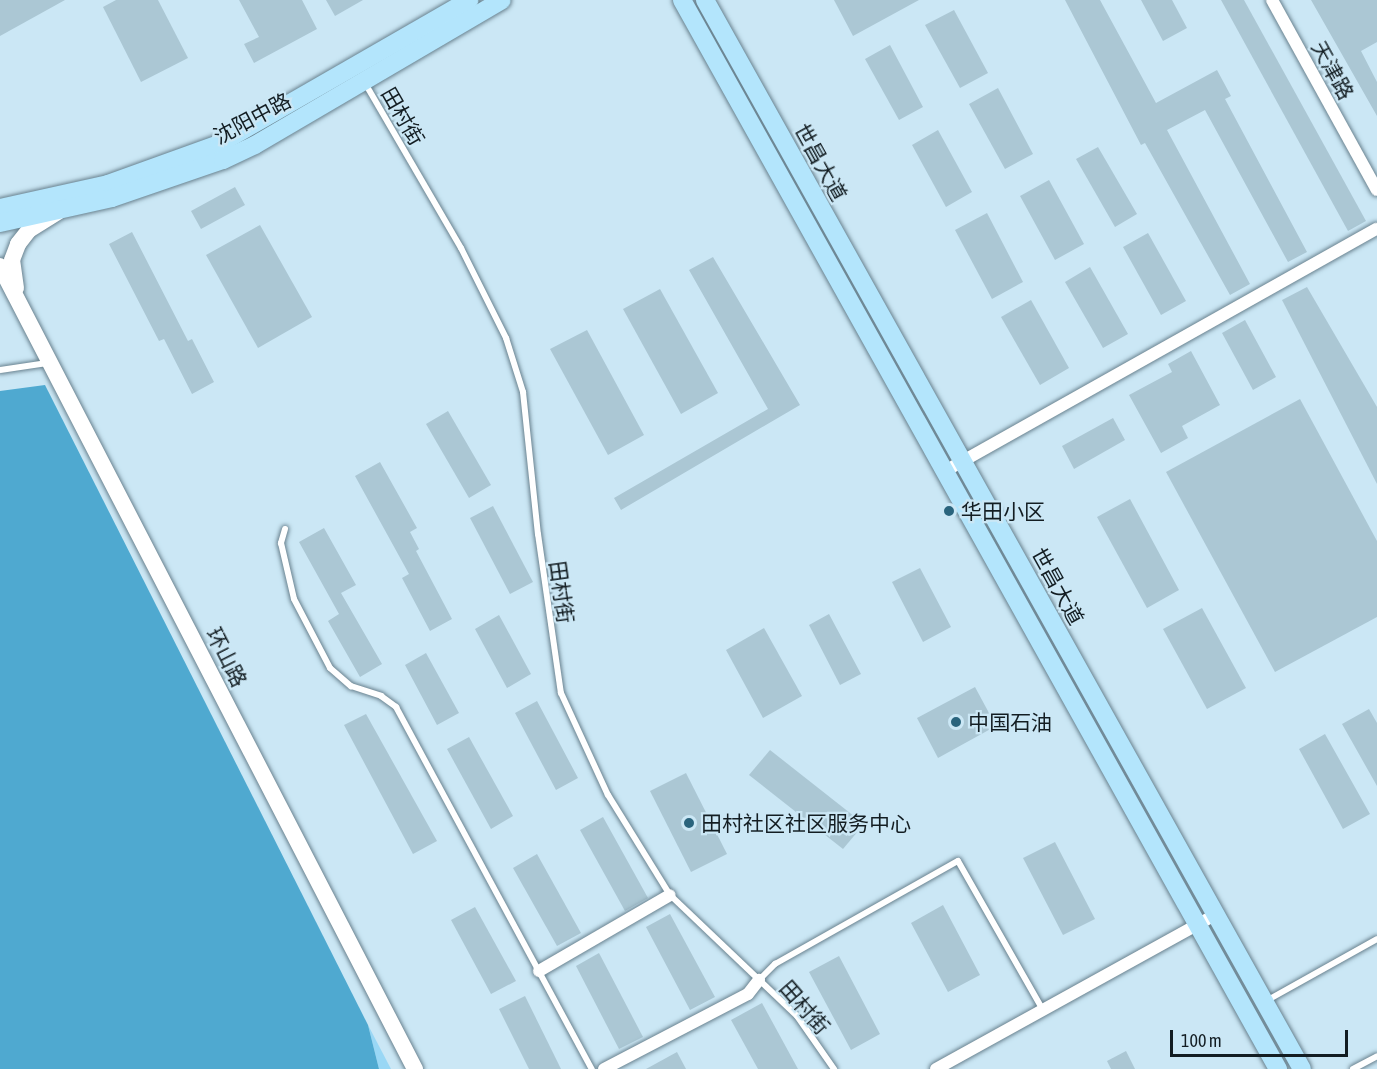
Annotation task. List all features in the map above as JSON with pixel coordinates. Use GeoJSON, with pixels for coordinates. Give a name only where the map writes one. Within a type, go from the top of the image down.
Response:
{"type":"FeatureCollection","features":[{"type":"Feature","properties":{"kind":"main road"},"geometry":{"type":"LineString","coordinates":[[0,208],[108,184],[219,144],[360,75],[469,0]]}},
{"type":"Feature","properties":{"kind":"main road","name":"沈阳中路"},"geometry":{"type":"LineString","coordinates":[[0,223],[60,211],[168,181],[223,160],[360,75],[502,0]]}},
{"type":"Feature","properties":{"kind":"main road","name":"世昌大道"},"geometry":{"type":"LineString","coordinates":[[705,0],[1302,1069]]}},
{"type":"Feature","properties":{"kind":"main road","name":"世昌大道"},"geometry":{"type":"LineString","coordinates":[[682,1],[1278,1069]]}},
{"type":"Feature","properties":{"kind":"main road"},"geometry":{"type":"LineString","coordinates":[[0,197],[40,200]]}},
{"type":"Feature","properties":{"kind":"main road"},"geometry":{"type":"LineString","coordinates":[[19,303],[12,260],[18,244],[29,230],[60,211]]}},
{"type":"Feature","properties":{"kind":"main road","name":"环山路"},"geometry":{"type":"LineString","coordinates":[[0,266],[415,1069]]}},
{"type":"Feature","properties":{"kind":"street","name":"天津路"},"geometry":{"type":"LineString","coordinates":[[1272,0],[1377,190]]}},
{"type":"Feature","properties":{"kind":"street"},"geometry":{"type":"LineString","coordinates":[[945,471],[1377,229]]}},
{"type":"Feature","properties":{"kind":"street"},"geometry":{"type":"LineString","coordinates":[[539,971],[670,895]]}},
{"type":"Feature","properties":{"kind":"street"},"geometry":{"type":"LineString","coordinates":[[936,1069],[1217,914]]}},
{"type":"Feature","properties":{"kind":"street"},"geometry":{"type":"LineString","coordinates":[[604,1069],[748,994],[759,980]]}},
{"type":"Feature","properties":{"kind":"lane","name":"田村街"},"geometry":{"type":"LineString","coordinates":[[360,75],[461,248],[506,338],[523,392],[538,534],[561,693],[608,795],[670,895],[797,1016],[834,1069]]}},
{"type":"Feature","properties":{"kind":"lane"},"geometry":{"type":"LineString","coordinates":[[0,370],[50,362]]}},
{"type":"Feature","properties":{"kind":"lane"},"geometry":{"type":"LineString","coordinates":[[285,529],[281,543],[294,599],[330,668],[351,686],[381,696],[396,707],[592,1069]]}},
{"type":"Feature","properties":{"kind":"lane"},"geometry":{"type":"LineString","coordinates":[[759,980],[775,964],[958,861],[1043,1010]]}},
{"type":"Feature","properties":{"kind":"lane"},"geometry":{"type":"LineString","coordinates":[[1265,1001],[1377,939]]}},
{"type":"Feature","properties":{"kind":"lane"},"geometry":{"type":"LineString","coordinates":[[1353,1069],[1377,1056]]}},
{"type":"Feature","properties":{"kind":"shaded area"},"geometry":{"type":"Polygon","coordinates":[[[45,385],[368,1025],[379,1069],[0,1069],[0,391],[45,385]]]}},
{"type":"Feature","properties":{"kind":"shaded area"},"geometry":{"type":"Polygon","coordinates":[[[368,1025],[391,1069],[379,1069],[368,1025]]]}},
{"type":"Feature","properties":{"kind":"building"},"geometry":{"type":"Polygon","coordinates":[[[0,0],[65,0],[0,36],[0,0]]]}},
{"type":"Feature","properties":{"kind":"building"},"geometry":{"type":"Polygon","coordinates":[[[116,0],[158,0],[188,58],[141,82],[103,7],[116,0]]]}},
{"type":"Feature","properties":{"kind":"building"},"geometry":{"type":"Polygon","coordinates":[[[239,0],[302,0],[317,29],[254,63],[244,44],[259,37],[239,0]]]}},
{"type":"Feature","properties":{"kind":"building"},"geometry":{"type":"Polygon","coordinates":[[[326,0],[363,0],[335,16],[326,0]]]}},
{"type":"Feature","properties":{"kind":"building"},"geometry":{"type":"Polygon","coordinates":[[[834,0],[919,0],[853,36],[834,0]]]}},
{"type":"Feature","properties":{"kind":"building"},"geometry":{"type":"Polygon","coordinates":[[[1065,0],[1100,0],[1156,103],[1217,70],[1231,96],[1225,99],[1307,252],[1288,262],[1205,110],[1167,130],[1250,284],[1230,295],[1145,143],[1141,145],[1065,0]]]}},
{"type":"Feature","properties":{"kind":"building"},"geometry":{"type":"Polygon","coordinates":[[[1141,0],[1172,0],[1187,28],[1163,41],[1141,0]]]}},
{"type":"Feature","properties":{"kind":"building"},"geometry":{"type":"Polygon","coordinates":[[[1221,0],[1244,0],[1366,221],[1348,231],[1221,0]]]}},
{"type":"Feature","properties":{"kind":"building"},"geometry":{"type":"Polygon","coordinates":[[[1311,0],[1377,0],[1377,42],[1361,51],[1377,82],[1377,116],[1311,0]]]}},
{"type":"Feature","properties":{"kind":"building"},"geometry":{"type":"Polygon","coordinates":[[[954,10],[988,73],[960,88],[925,25],[954,10]]]}},
{"type":"Feature","properties":{"kind":"building"},"geometry":{"type":"Polygon","coordinates":[[[890,45],[923,107],[899,120],[865,59],[890,45]]]}},
{"type":"Feature","properties":{"kind":"building"},"geometry":{"type":"Polygon","coordinates":[[[998,88],[1033,154],[1005,169],[969,104],[998,88]]]}},
{"type":"Feature","properties":{"kind":"building"},"geometry":{"type":"Polygon","coordinates":[[[938,130],[972,192],[946,207],[912,145],[938,130]]]}},
{"type":"Feature","properties":{"kind":"building"},"geometry":{"type":"Polygon","coordinates":[[[1098,147],[1137,214],[1115,227],[1076,159],[1098,147]]]}},
{"type":"Feature","properties":{"kind":"building"},"geometry":{"type":"Polygon","coordinates":[[[1049,180],[1084,244],[1055,260],[1020,196],[1049,180]]]}},
{"type":"Feature","properties":{"kind":"building"},"geometry":{"type":"Polygon","coordinates":[[[235,187],[245,205],[201,229],[191,211],[235,187]]]}},
{"type":"Feature","properties":{"kind":"building"},"geometry":{"type":"Polygon","coordinates":[[[987,213],[1023,282],[992,299],[955,230],[987,213]]]}},
{"type":"Feature","properties":{"kind":"building"},"geometry":{"type":"Polygon","coordinates":[[[260,225],[312,317],[258,348],[206,255],[260,225]]]}},
{"type":"Feature","properties":{"kind":"building"},"geometry":{"type":"Polygon","coordinates":[[[132,232],[188,341],[192,339],[214,382],[192,394],[164,339],[159,341],[109,244],[132,232]]]}},
{"type":"Feature","properties":{"kind":"building"},"geometry":{"type":"Polygon","coordinates":[[[1148,233],[1186,301],[1161,315],[1123,247],[1148,233]]]}},
{"type":"Feature","properties":{"kind":"building"},"geometry":{"type":"Polygon","coordinates":[[[713,257],[800,405],[621,510],[614,498],[768,409],[689,270],[713,257]]]}},
{"type":"Feature","properties":{"kind":"building"},"geometry":{"type":"Polygon","coordinates":[[[1090,267],[1128,334],[1103,348],[1065,282],[1090,267]]]}},
{"type":"Feature","properties":{"kind":"building"},"geometry":{"type":"Polygon","coordinates":[[[1307,287],[1377,407],[1377,484],[1282,300],[1307,287]]]}},
{"type":"Feature","properties":{"kind":"building"},"geometry":{"type":"Polygon","coordinates":[[[660,289],[718,393],[681,414],[623,309],[660,289]]]}},
{"type":"Feature","properties":{"kind":"building"},"geometry":{"type":"Polygon","coordinates":[[[1031,300],[1069,368],[1040,385],[1001,317],[1031,300]]]}},
{"type":"Feature","properties":{"kind":"building"},"geometry":{"type":"Polygon","coordinates":[[[1245,320],[1276,377],[1253,390],[1222,333],[1245,320]]]}},
{"type":"Feature","properties":{"kind":"building"},"geometry":{"type":"Polygon","coordinates":[[[587,330],[644,435],[608,455],[550,349],[587,330]]]}},
{"type":"Feature","properties":{"kind":"building"},"geometry":{"type":"Polygon","coordinates":[[[1191,351],[1220,405],[1182,426],[1188,438],[1161,453],[1129,395],[1172,372],[1168,364],[1191,351]]]}},
{"type":"Feature","properties":{"kind":"building"},"geometry":{"type":"Polygon","coordinates":[[[1300,399],[1377,541],[1377,617],[1275,672],[1166,472],[1300,399]]]}},
{"type":"Feature","properties":{"kind":"building"},"geometry":{"type":"Polygon","coordinates":[[[448,411],[491,485],[469,498],[426,424],[448,411]]]}},
{"type":"Feature","properties":{"kind":"building"},"geometry":{"type":"Polygon","coordinates":[[[1113,418],[1125,440],[1074,469],[1062,446],[1113,418]]]}},
{"type":"Feature","properties":{"kind":"building"},"geometry":{"type":"Polygon","coordinates":[[[380,462],[417,528],[410,532],[419,549],[416,551],[452,619],[430,631],[402,578],[409,574],[355,476],[380,462]]]}},
{"type":"Feature","properties":{"kind":"building"},"geometry":{"type":"Polygon","coordinates":[[[1130,499],[1179,590],[1147,608],[1097,517],[1130,499]]]}},
{"type":"Feature","properties":{"kind":"building"},"geometry":{"type":"Polygon","coordinates":[[[493,506],[533,582],[510,594],[470,518],[493,506]]]}},
{"type":"Feature","properties":{"kind":"building"},"geometry":{"type":"Polygon","coordinates":[[[324,528],[356,585],[341,593],[382,664],[360,677],[328,621],[339,614],[299,542],[324,528]]]}},
{"type":"Feature","properties":{"kind":"building"},"geometry":{"type":"Polygon","coordinates":[[[920,568],[951,627],[923,642],[892,582],[920,568]]]}},
{"type":"Feature","properties":{"kind":"building"},"geometry":{"type":"Polygon","coordinates":[[[1202,608],[1246,688],[1207,709],[1163,629],[1202,608]]]}},
{"type":"Feature","properties":{"kind":"building"},"geometry":{"type":"Polygon","coordinates":[[[829,614],[861,674],[840,685],[809,625],[829,614]]]}},
{"type":"Feature","properties":{"kind":"building"},"geometry":{"type":"Polygon","coordinates":[[[499,615],[531,674],[507,688],[475,629],[499,615]]]}},
{"type":"Feature","properties":{"kind":"building"},"geometry":{"type":"Polygon","coordinates":[[[764,628],[802,696],[763,718],[726,650],[764,628]]]}},
{"type":"Feature","properties":{"kind":"building"},"geometry":{"type":"Polygon","coordinates":[[[426,653],[459,713],[437,725],[405,665],[426,653]]]}},
{"type":"Feature","properties":{"kind":"building","name":"中国石油"},"geometry":{"type":"Polygon","coordinates":[[[975,687],[996,726],[938,758],[917,718],[975,687]]]}},
{"type":"Feature","properties":{"kind":"building"},"geometry":{"type":"Polygon","coordinates":[[[537,701],[578,778],[556,790],[515,713],[537,701]]]}},
{"type":"Feature","properties":{"kind":"building"},"geometry":{"type":"Polygon","coordinates":[[[1369,709],[1377,723],[1377,786],[1342,724],[1369,709]]]}},
{"type":"Feature","properties":{"kind":"building"},"geometry":{"type":"Polygon","coordinates":[[[366,714],[437,841],[413,854],[344,725],[366,714]]]}},
{"type":"Feature","properties":{"kind":"building"},"geometry":{"type":"Polygon","coordinates":[[[1325,734],[1370,814],[1343,829],[1299,749],[1325,734]]]}},
{"type":"Feature","properties":{"kind":"building"},"geometry":{"type":"Polygon","coordinates":[[[469,737],[513,816],[491,829],[447,749],[469,737]]]}},
{"type":"Feature","properties":{"kind":"building"},"geometry":{"type":"Polygon","coordinates":[[[770,750],[864,824],[843,849],[749,775],[770,750]]]}},
{"type":"Feature","properties":{"kind":"building","name":"田村社区社区服务中心"},"geometry":{"type":"Polygon","coordinates":[[[686,773],[727,854],[691,872],[650,791],[686,773]]]}},
{"type":"Feature","properties":{"kind":"building"},"geometry":{"type":"Polygon","coordinates":[[[603,817],[648,898],[625,911],[580,830],[603,817]]]}},
{"type":"Feature","properties":{"kind":"building"},"geometry":{"type":"Polygon","coordinates":[[[1055,842],[1095,919],[1063,935],[1023,858],[1055,842]]]}},
{"type":"Feature","properties":{"kind":"building"},"geometry":{"type":"Polygon","coordinates":[[[537,854],[581,933],[557,946],[513,868],[537,854]]]}},
{"type":"Feature","properties":{"kind":"building"},"geometry":{"type":"Polygon","coordinates":[[[943,905],[980,975],[948,992],[911,923],[943,905]]]}},
{"type":"Feature","properties":{"kind":"building"},"geometry":{"type":"Polygon","coordinates":[[[475,907],[516,981],[491,994],[451,920],[475,907]]]}},
{"type":"Feature","properties":{"kind":"building"},"geometry":{"type":"Polygon","coordinates":[[[670,914],[715,997],[690,1010],[646,927],[670,914]]]}},
{"type":"Feature","properties":{"kind":"building"},"geometry":{"type":"Polygon","coordinates":[[[599,953],[643,1037],[619,1049],[576,966],[599,953]]]}},
{"type":"Feature","properties":{"kind":"building"},"geometry":{"type":"Polygon","coordinates":[[[839,956],[880,1034],[851,1050],[809,972],[839,956]]]}},
{"type":"Feature","properties":{"kind":"building"},"geometry":{"type":"Polygon","coordinates":[[[525,996],[561,1069],[529,1069],[499,1009],[525,996]]]}},
{"type":"Feature","properties":{"kind":"building"},"geometry":{"type":"Polygon","coordinates":[[[762,1003],[798,1069],[758,1069],[731,1020],[762,1003]]]}},
{"type":"Feature","properties":{"kind":"building"},"geometry":{"type":"Polygon","coordinates":[[[1126,1051],[1135,1069],[1111,1069],[1107,1061],[1126,1051]]]}},
{"type":"Feature","properties":{"kind":"building"},"geometry":{"type":"Polygon","coordinates":[[[677,1052],[686,1069],[646,1069],[677,1052]]]}},
{"type":"Feature","properties":{"kind":"place","name":"华田小区"},"geometry":{"type":"Point","coordinates":[949,511]}},
{"type":"Feature","properties":{"kind":"place","name":"中国石油"},"geometry":{"type":"Point","coordinates":[956,722]}},
{"type":"Feature","properties":{"kind":"place","name":"田村社区社区服务中心"},"geometry":{"type":"Point","coordinates":[689,823]}}]}
